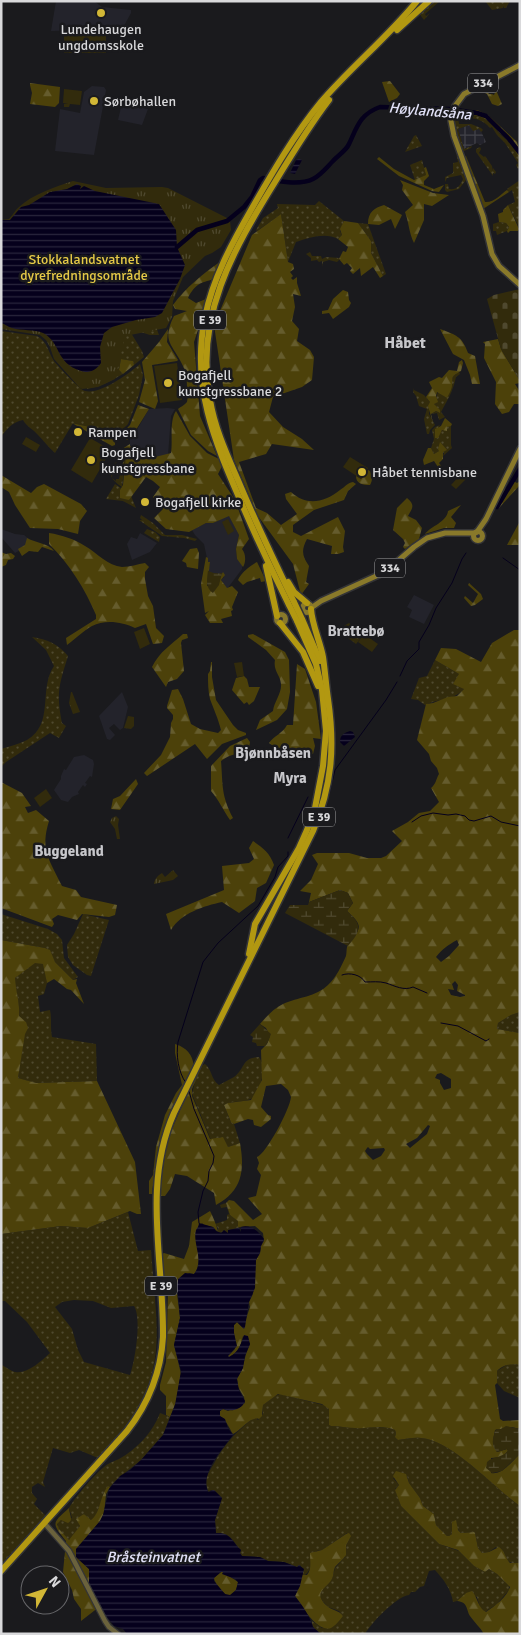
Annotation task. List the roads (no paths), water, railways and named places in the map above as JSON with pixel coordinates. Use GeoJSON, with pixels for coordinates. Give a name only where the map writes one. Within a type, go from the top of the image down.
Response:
{"type":"FeatureCollection","features":[{"type":"Feature","properties":{"kind":"highway","name":"E 39"},"geometry":{"type":"LineString","coordinates":[[396,28],[413,1]]}},
{"type":"Feature","properties":{"kind":"highway","name":"E 39"},"geometry":{"type":"LineString","coordinates":[[396,28],[418,1]]}},
{"type":"Feature","properties":{"kind":"highway","name":"E 39"},"geometry":{"type":"LineString","coordinates":[[325,713],[307,659],[281,619],[269,576],[224,457],[207,383],[206,349],[210,318],[226,271],[263,196],[320,107],[423,1]]}},
{"type":"Feature","properties":{"kind":"highway","name":"E 39"},"geometry":{"type":"LineString","coordinates":[[396,28],[429,1]]}},
{"type":"Feature","properties":{"kind":"highway","name":"E 39"},"geometry":{"type":"LineString","coordinates":[[224,457],[291,603]]}},
{"type":"Feature","properties":{"kind":"highway","name":"E 39"},"geometry":{"type":"LineString","coordinates":[[249,521],[322,665],[327,686]]}},
{"type":"Feature","properties":{"kind":"highway","name":"E 39"},"geometry":{"type":"LineString","coordinates":[[1,1571],[44,1526],[128,1431],[151,1391],[159,1367],[163,1329],[156,1215],[158,1174],[162,1149],[167,1132],[187,1086],[313,831],[326,795],[331,766],[332,742],[327,686],[322,656],[308,607],[294,592],[260,533]]}},
{"type":"Feature","properties":{"kind":"highway","name":"E 39"},"geometry":{"type":"LineString","coordinates":[[247,964],[255,924],[299,848],[315,808],[320,788],[326,731],[325,713],[316,664],[300,620]]}},
{"type":"Feature","properties":{"kind":"main road","name":"334"},"geometry":{"type":"LineString","coordinates":[[520,65],[470,90],[460,98],[453,110],[451,121],[452,131],[483,216],[492,254],[497,264],[520,285]]}},
{"type":"Feature","properties":{"kind":"main road","name":"334"},"geometry":{"type":"LineString","coordinates":[[281,619],[385,572],[423,540],[436,535],[456,533],[477,534],[520,449]]}},
{"type":"Feature","properties":{"kind":"main road"},"geometry":{"type":"LineString","coordinates":[[44,1526],[64,1544],[71,1554],[106,1623],[118,1634]]}},
{"type":"Feature","properties":{"kind":"water"},"geometry":{"type":"Polygon","coordinates":[[[296,160],[302,160],[295,174],[290,173],[296,160]]]}},
{"type":"Feature","properties":{"kind":"water","name":"Stokkalandsvatnet dyrefredningsområde"},"geometry":{"type":"Polygon","coordinates":[[[77,184],[81,186],[80,189],[84,186],[95,191],[159,204],[176,230],[177,247],[185,265],[180,279],[162,313],[155,317],[112,327],[104,333],[100,347],[101,363],[90,372],[81,371],[67,363],[49,337],[43,333],[12,328],[1,323],[1,220],[10,220],[21,207],[29,205],[50,192],[67,189],[77,184]]]}},
{"type":"Feature","properties":{"kind":"water"},"geometry":{"type":"Polygon","coordinates":[[[350,731],[353,732],[355,737],[344,746],[340,742],[341,738],[350,731]]]}},
{"type":"Feature","properties":{"kind":"water","name":"Bråsteinvatnet"},"geometry":{"type":"Polygon","coordinates":[[[199,1223],[213,1227],[221,1233],[224,1230],[228,1233],[228,1230],[239,1228],[241,1232],[241,1227],[248,1226],[260,1233],[264,1239],[256,1260],[255,1288],[249,1302],[245,1327],[244,1329],[237,1322],[234,1325],[237,1346],[228,1356],[232,1355],[241,1345],[244,1335],[248,1336],[250,1344],[243,1368],[237,1379],[239,1390],[245,1401],[236,1410],[223,1409],[220,1411],[220,1416],[225,1419],[233,1435],[213,1462],[207,1477],[206,1485],[208,1492],[214,1490],[222,1498],[215,1520],[216,1533],[225,1534],[231,1538],[241,1550],[242,1556],[260,1557],[268,1561],[284,1562],[297,1567],[299,1565],[304,1569],[300,1586],[295,1596],[308,1615],[313,1627],[321,1634],[127,1634],[123,1629],[114,1626],[99,1607],[89,1584],[89,1569],[76,1557],[76,1549],[103,1515],[109,1489],[120,1476],[141,1460],[163,1435],[175,1405],[181,1371],[174,1345],[180,1318],[177,1284],[178,1279],[185,1273],[194,1274],[197,1269],[198,1258],[195,1235],[199,1223]],[[223,1572],[214,1578],[214,1581],[225,1594],[230,1595],[236,1590],[238,1582],[222,1574],[223,1572]]]}},
{"type":"Feature","properties":{"kind":"waterway","name":"Høylandsåna"},"geometry":{"type":"LineString","coordinates":[[177,247],[197,230],[227,221],[244,207],[263,178],[295,183],[316,177],[346,149],[364,117],[380,107],[449,109],[477,113],[486,116],[520,153]]}},
{"type":"Feature","properties":{"kind":"waterway","name":"Høylandsåna"},"geometry":{"type":"LineString","coordinates":[[497,507],[520,469]]}},
{"type":"Feature","properties":{"kind":"waterway"},"geometry":{"type":"LineString","coordinates":[[400,676],[407,661],[419,649],[419,642],[436,608],[452,583],[466,553]]}},
{"type":"Feature","properties":{"kind":"waterway"},"geometry":{"type":"LineString","coordinates":[[503,558],[520,570]]}},
{"type":"Feature","properties":{"kind":"waterway"},"geometry":{"type":"LineString","coordinates":[[329,795],[335,770],[397,682]]}},
{"type":"Feature","properties":{"kind":"waterway"},"geometry":{"type":"LineString","coordinates":[[288,838],[308,797]]}},
{"type":"Feature","properties":{"kind":"waterway"},"geometry":{"type":"LineString","coordinates":[[412,822],[421,816],[433,813],[456,814],[474,821],[491,816],[501,822],[520,826]]}},
{"type":"Feature","properties":{"kind":"waterway"},"geometry":{"type":"LineString","coordinates":[[186,1083],[178,1063],[178,1042],[203,962],[218,943],[258,906],[275,877],[278,867],[288,856],[288,852]]}},
{"type":"Feature","properties":{"kind":"waterway"},"geometry":{"type":"LineString","coordinates":[[342,975],[355,975],[365,982],[383,982],[403,988],[413,987],[427,993]]}},
{"type":"Feature","properties":{"kind":"waterway"},"geometry":{"type":"LineString","coordinates":[[441,1023],[458,1026],[486,1041],[489,1039]]}},
{"type":"Feature","properties":{"kind":"waterway"},"geometry":{"type":"LineString","coordinates":[[189,1091],[194,1109],[214,1156],[198,1212],[199,1223]]}},
{"type":"Feature","properties":{"kind":"place","name":"Lundehaugen ungdomsskole"},"geometry":{"type":"Point","coordinates":[101,13]}},
{"type":"Feature","properties":{"kind":"place","name":"Sørbøhallen"},"geometry":{"type":"Point","coordinates":[94,101]}},
{"type":"Feature","properties":{"kind":"place","name":"Bogafjell kunstgressbane 2"},"geometry":{"type":"Point","coordinates":[168,383]}},
{"type":"Feature","properties":{"kind":"place","name":"Rampen"},"geometry":{"type":"Point","coordinates":[78,432]}},
{"type":"Feature","properties":{"kind":"place","name":"Bogafjell kunstgressbane"},"geometry":{"type":"Point","coordinates":[91,460]}},
{"type":"Feature","properties":{"kind":"place","name":"Håbet tennisbane"},"geometry":{"type":"Point","coordinates":[362,472]}},
{"type":"Feature","properties":{"kind":"place","name":"Bogafjell kirke"},"geometry":{"type":"Point","coordinates":[145,502]}},
{"type":"Feature","properties":{"kind":"district","name":"Håbet"},"geometry":{"type":"Point","coordinates":[405,343]}},
{"type":"Feature","properties":{"kind":"district","name":"Brattebø"},"geometry":{"type":"Point","coordinates":[356,631]}},
{"type":"Feature","properties":{"kind":"district","name":"Bjønnbåsen"},"geometry":{"type":"Point","coordinates":[273,753]}},
{"type":"Feature","properties":{"kind":"district","name":"Myra"},"geometry":{"type":"Point","coordinates":[290,778]}},
{"type":"Feature","properties":{"kind":"district","name":"Buggeland"},"geometry":{"type":"Point","coordinates":[69,851]}}]}
